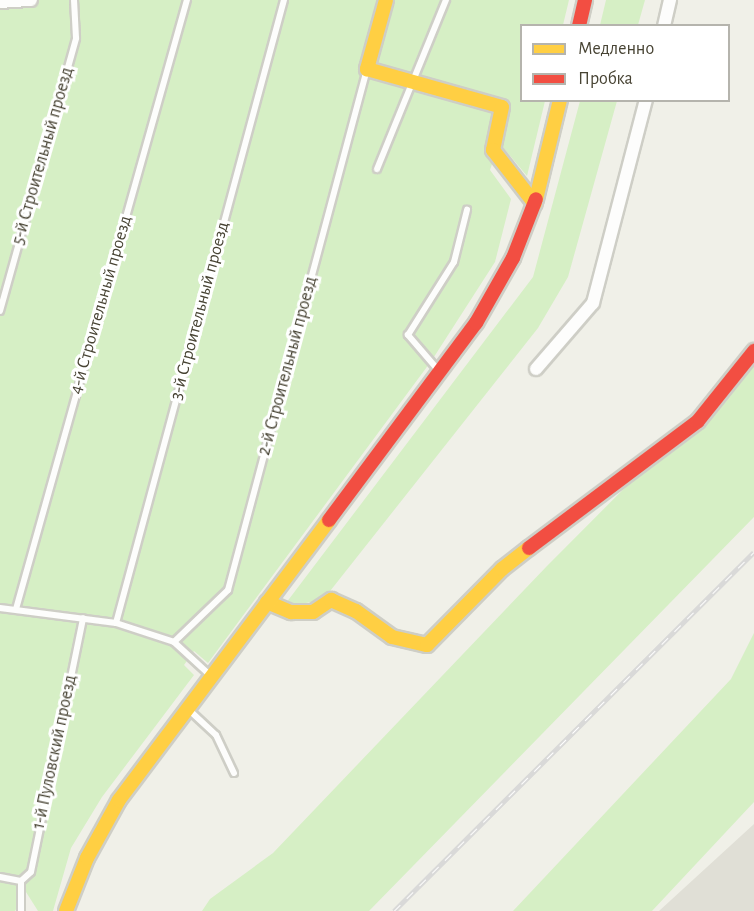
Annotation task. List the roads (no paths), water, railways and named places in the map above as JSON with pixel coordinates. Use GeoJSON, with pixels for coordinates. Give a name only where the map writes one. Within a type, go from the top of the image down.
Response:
{"type":"FeatureCollection","features":[{"type":"Feature","properties":{"kind":"main road"},"geometry":{"type":"LineString","coordinates":[[386,0],[367,69],[502,107],[493,150],[536,204]]}},
{"type":"Feature","properties":{"kind":"main road"},"geometry":{"type":"LineString","coordinates":[[579,24],[585,0]]}},
{"type":"Feature","properties":{"kind":"main road"},"geometry":{"type":"LineString","coordinates":[[67,911],[87,858],[119,800],[476,323],[513,258],[536,204],[561,102]]}},
{"type":"Feature","properties":{"kind":"main road"},"geometry":{"type":"LineString","coordinates":[[267,602],[291,612],[313,612],[331,600],[356,611],[392,637],[427,645],[502,569],[698,421],[754,351]]}},
{"type":"Feature","properties":{"kind":"street"},"geometry":{"type":"LineString","coordinates":[[0,2],[31,0]]}},
{"type":"Feature","properties":{"kind":"street"},"geometry":{"type":"LineString","coordinates":[[664,24],[670,0]]}},
{"type":"Feature","properties":{"kind":"street"},"geometry":{"type":"LineString","coordinates":[[536,369],[593,303],[645,102]]}},
{"type":"Feature","properties":{"kind":"lane","name":"5-й Строительный проезд"},"geometry":{"type":"LineString","coordinates":[[0,311],[76,38],[74,0]]}},
{"type":"Feature","properties":{"kind":"lane","name":"4-й Строительный проезд"},"geometry":{"type":"LineString","coordinates":[[16,609],[187,0]]}},
{"type":"Feature","properties":{"kind":"lane","name":"3-й Строительный проезд"},"geometry":{"type":"LineString","coordinates":[[116,622],[284,0]]}},
{"type":"Feature","properties":{"kind":"lane"},"geometry":{"type":"LineString","coordinates":[[377,169],[446,0]]}},
{"type":"Feature","properties":{"kind":"lane","name":"2-й Строительный проезд"},"geometry":{"type":"LineString","coordinates":[[174,642],[228,590],[367,69]]}},
{"type":"Feature","properties":{"kind":"lane"},"geometry":{"type":"LineString","coordinates":[[440,372],[408,335],[454,262],[467,210]]}},
{"type":"Feature","properties":{"kind":"lane"},"geometry":{"type":"LineString","coordinates":[[0,608],[116,622],[174,642],[212,676]]}},
{"type":"Feature","properties":{"kind":"lane","name":"1-й Пуловский проезд"},"geometry":{"type":"LineString","coordinates":[[21,881],[31,872],[83,618]]}},
{"type":"Feature","properties":{"kind":"lane"},"geometry":{"type":"LineString","coordinates":[[187,709],[216,735],[234,773]]}},
{"type":"Feature","properties":{"kind":"lane"},"geometry":{"type":"LineString","coordinates":[[0,877],[21,881],[22,909]]}},
{"type":"Feature","properties":{"kind":"railway"},"geometry":{"type":"LineString","coordinates":[[394,911],[754,552]]}}]}
